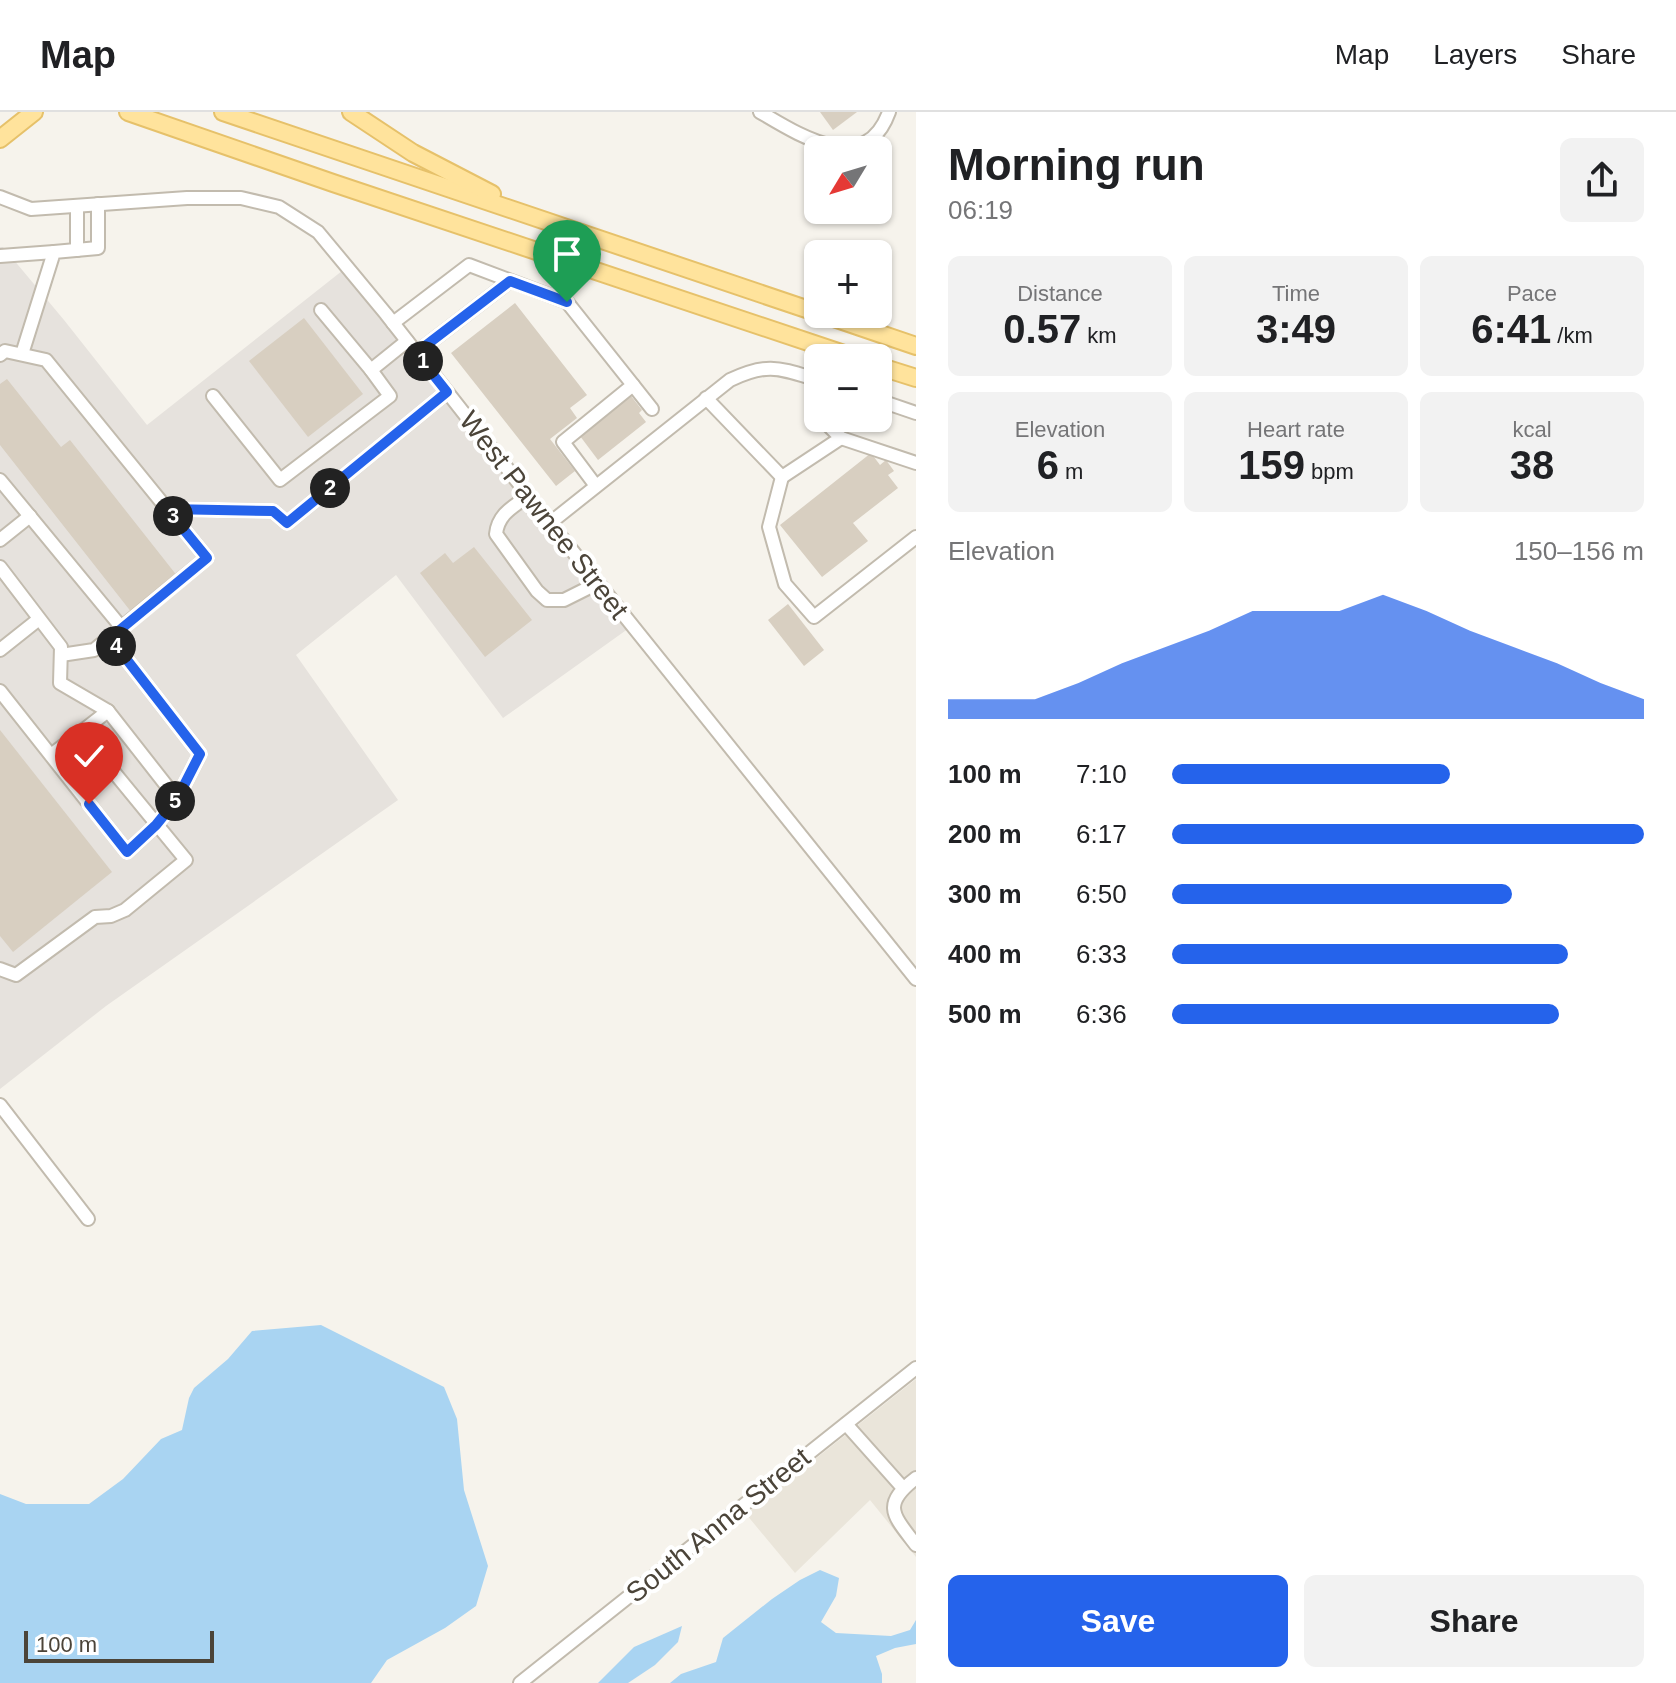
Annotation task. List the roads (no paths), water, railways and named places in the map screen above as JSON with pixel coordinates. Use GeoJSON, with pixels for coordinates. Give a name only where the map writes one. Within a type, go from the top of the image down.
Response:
{"type":"FeatureCollection","features":[{"type":"Feature","properties":{"kind":"main road"},"geometry":{"type":"LineString","coordinates":[[0,139],[34,112]]}},
{"type":"Feature","properties":{"kind":"main road"},"geometry":{"type":"LineString","coordinates":[[128,112],[814,344]]}},
{"type":"Feature","properties":{"kind":"main road"},"geometry":{"type":"LineString","coordinates":[[223,112],[804,308]]}},
{"type":"Feature","properties":{"kind":"main road"},"geometry":{"type":"LineString","coordinates":[[351,112],[413,153],[540,218]]}},
{"type":"Feature","properties":{"kind":"main road"},"geometry":{"type":"LineString","coordinates":[[864,328],[916,346]]}},
{"type":"Feature","properties":{"kind":"main road"},"geometry":{"type":"LineString","coordinates":[[892,370],[916,378]]}},
{"type":"Feature","properties":{"kind":"street"},"geometry":{"type":"LineString","coordinates":[[760,112],[807,137],[845,149],[858,146],[871,137],[884,124],[889,112]]}},
{"type":"Feature","properties":{"kind":"street","name":"West Pawnee Street"},"geometry":{"type":"LineString","coordinates":[[0,197],[31,209],[187,198],[241,198],[279,207],[318,232],[916,979]]}},
{"type":"Feature","properties":{"kind":"street"},"geometry":{"type":"LineString","coordinates":[[0,256],[98,248],[98,204]]}},
{"type":"Feature","properties":{"kind":"street"},"geometry":{"type":"LineString","coordinates":[[77,206],[77,250]]}},
{"type":"Feature","properties":{"kind":"street"},"geometry":{"type":"LineString","coordinates":[[22,354],[54,252]]}},
{"type":"Feature","properties":{"kind":"street"},"geometry":{"type":"LineString","coordinates":[[393,323],[469,265],[567,302],[652,409]]}},
{"type":"Feature","properties":{"kind":"street"},"geometry":{"type":"LineString","coordinates":[[416,353],[510,281]]}},
{"type":"Feature","properties":{"kind":"street"},"geometry":{"type":"LineString","coordinates":[[213,396],[280,480],[390,396],[321,310]]}},
{"type":"Feature","properties":{"kind":"street"},"geometry":{"type":"LineString","coordinates":[[371,370],[407,341]]}},
{"type":"Feature","properties":{"kind":"street"},"geometry":{"type":"LineString","coordinates":[[0,355],[5,351],[46,360],[207,558],[94,650],[61,655]]}},
{"type":"Feature","properties":{"kind":"street"},"geometry":{"type":"LineString","coordinates":[[550,523],[730,380],[763,367],[784,369],[804,376]]}},
{"type":"Feature","properties":{"kind":"street"},"geometry":{"type":"LineString","coordinates":[[596,486],[563,442],[633,385]]}},
{"type":"Feature","properties":{"kind":"street"},"geometry":{"type":"LineString","coordinates":[[167,509],[273,511],[287,523],[447,392]]}},
{"type":"Feature","properties":{"kind":"street"},"geometry":{"type":"LineString","coordinates":[[706,398],[782,477]]}},
{"type":"Feature","properties":{"kind":"street"},"geometry":{"type":"LineString","coordinates":[[892,405],[916,413]]}},
{"type":"Feature","properties":{"kind":"street"},"geometry":{"type":"LineString","coordinates":[[835,432],[841,438],[916,463]]}},
{"type":"Feature","properties":{"kind":"street"},"geometry":{"type":"LineString","coordinates":[[841,438],[782,477],[769,527],[785,584],[814,617],[916,537]]}},
{"type":"Feature","properties":{"kind":"street"},"geometry":{"type":"LineString","coordinates":[[0,480],[122,628]]}},
{"type":"Feature","properties":{"kind":"street"},"geometry":{"type":"LineString","coordinates":[[528,496],[504,513],[497,523],[496,534],[537,591],[547,600],[564,600],[598,583]]}},
{"type":"Feature","properties":{"kind":"street"},"geometry":{"type":"LineString","coordinates":[[0,540],[30,516]]}},
{"type":"Feature","properties":{"kind":"street"},"geometry":{"type":"LineString","coordinates":[[0,567],[61,647],[60,683],[108,711],[177,799]]}},
{"type":"Feature","properties":{"kind":"street"},"geometry":{"type":"LineString","coordinates":[[0,650],[39,619]]}},
{"type":"Feature","properties":{"kind":"street"},"geometry":{"type":"LineString","coordinates":[[0,691],[127,852],[156,825],[177,799],[200,754],[110,638]]}},
{"type":"Feature","properties":{"kind":"street"},"geometry":{"type":"LineString","coordinates":[[51,755],[108,711]]}},
{"type":"Feature","properties":{"kind":"street"},"geometry":{"type":"LineString","coordinates":[[0,969],[16,975],[95,917],[111,916],[125,910],[186,860],[81,732]]}},
{"type":"Feature","properties":{"kind":"street"},"geometry":{"type":"LineString","coordinates":[[0,1105],[88,1219]]}},
{"type":"Feature","properties":{"kind":"street","name":"South Anna Street"},"geometry":{"type":"LineString","coordinates":[[520,1683],[916,1368]]}},
{"type":"Feature","properties":{"kind":"street"},"geometry":{"type":"LineString","coordinates":[[846,1424],[903,1488]]}},
{"type":"Feature","properties":{"kind":"street"},"geometry":{"type":"LineString","coordinates":[[916,1478],[896,1495],[893,1506],[898,1522],[916,1545]]}},
{"type":"Feature","properties":{"kind":"water"},"geometry":{"type":"Polygon","coordinates":[[[321,1325],[444,1387],[457,1419],[464,1490],[488,1566],[476,1606],[445,1628],[387,1660],[371,1683],[0,1683],[0,1494],[26,1504],[89,1504],[123,1479],[161,1439],[182,1430],[194,1388],[228,1359],[252,1331],[321,1325]]]}},
{"type":"Feature","properties":{"kind":"water"},"geometry":{"type":"Polygon","coordinates":[[[820,1570],[839,1578],[836,1596],[821,1622],[836,1633],[891,1636],[910,1630],[916,1620],[916,1644],[876,1656],[882,1683],[670,1683],[681,1674],[716,1662],[723,1638],[772,1599],[820,1570]]]}},
{"type":"Feature","properties":{"kind":"water"},"geometry":{"type":"Polygon","coordinates":[[[682,1626],[678,1642],[655,1665],[628,1683],[598,1683],[634,1647],[682,1626]]]}}]}
